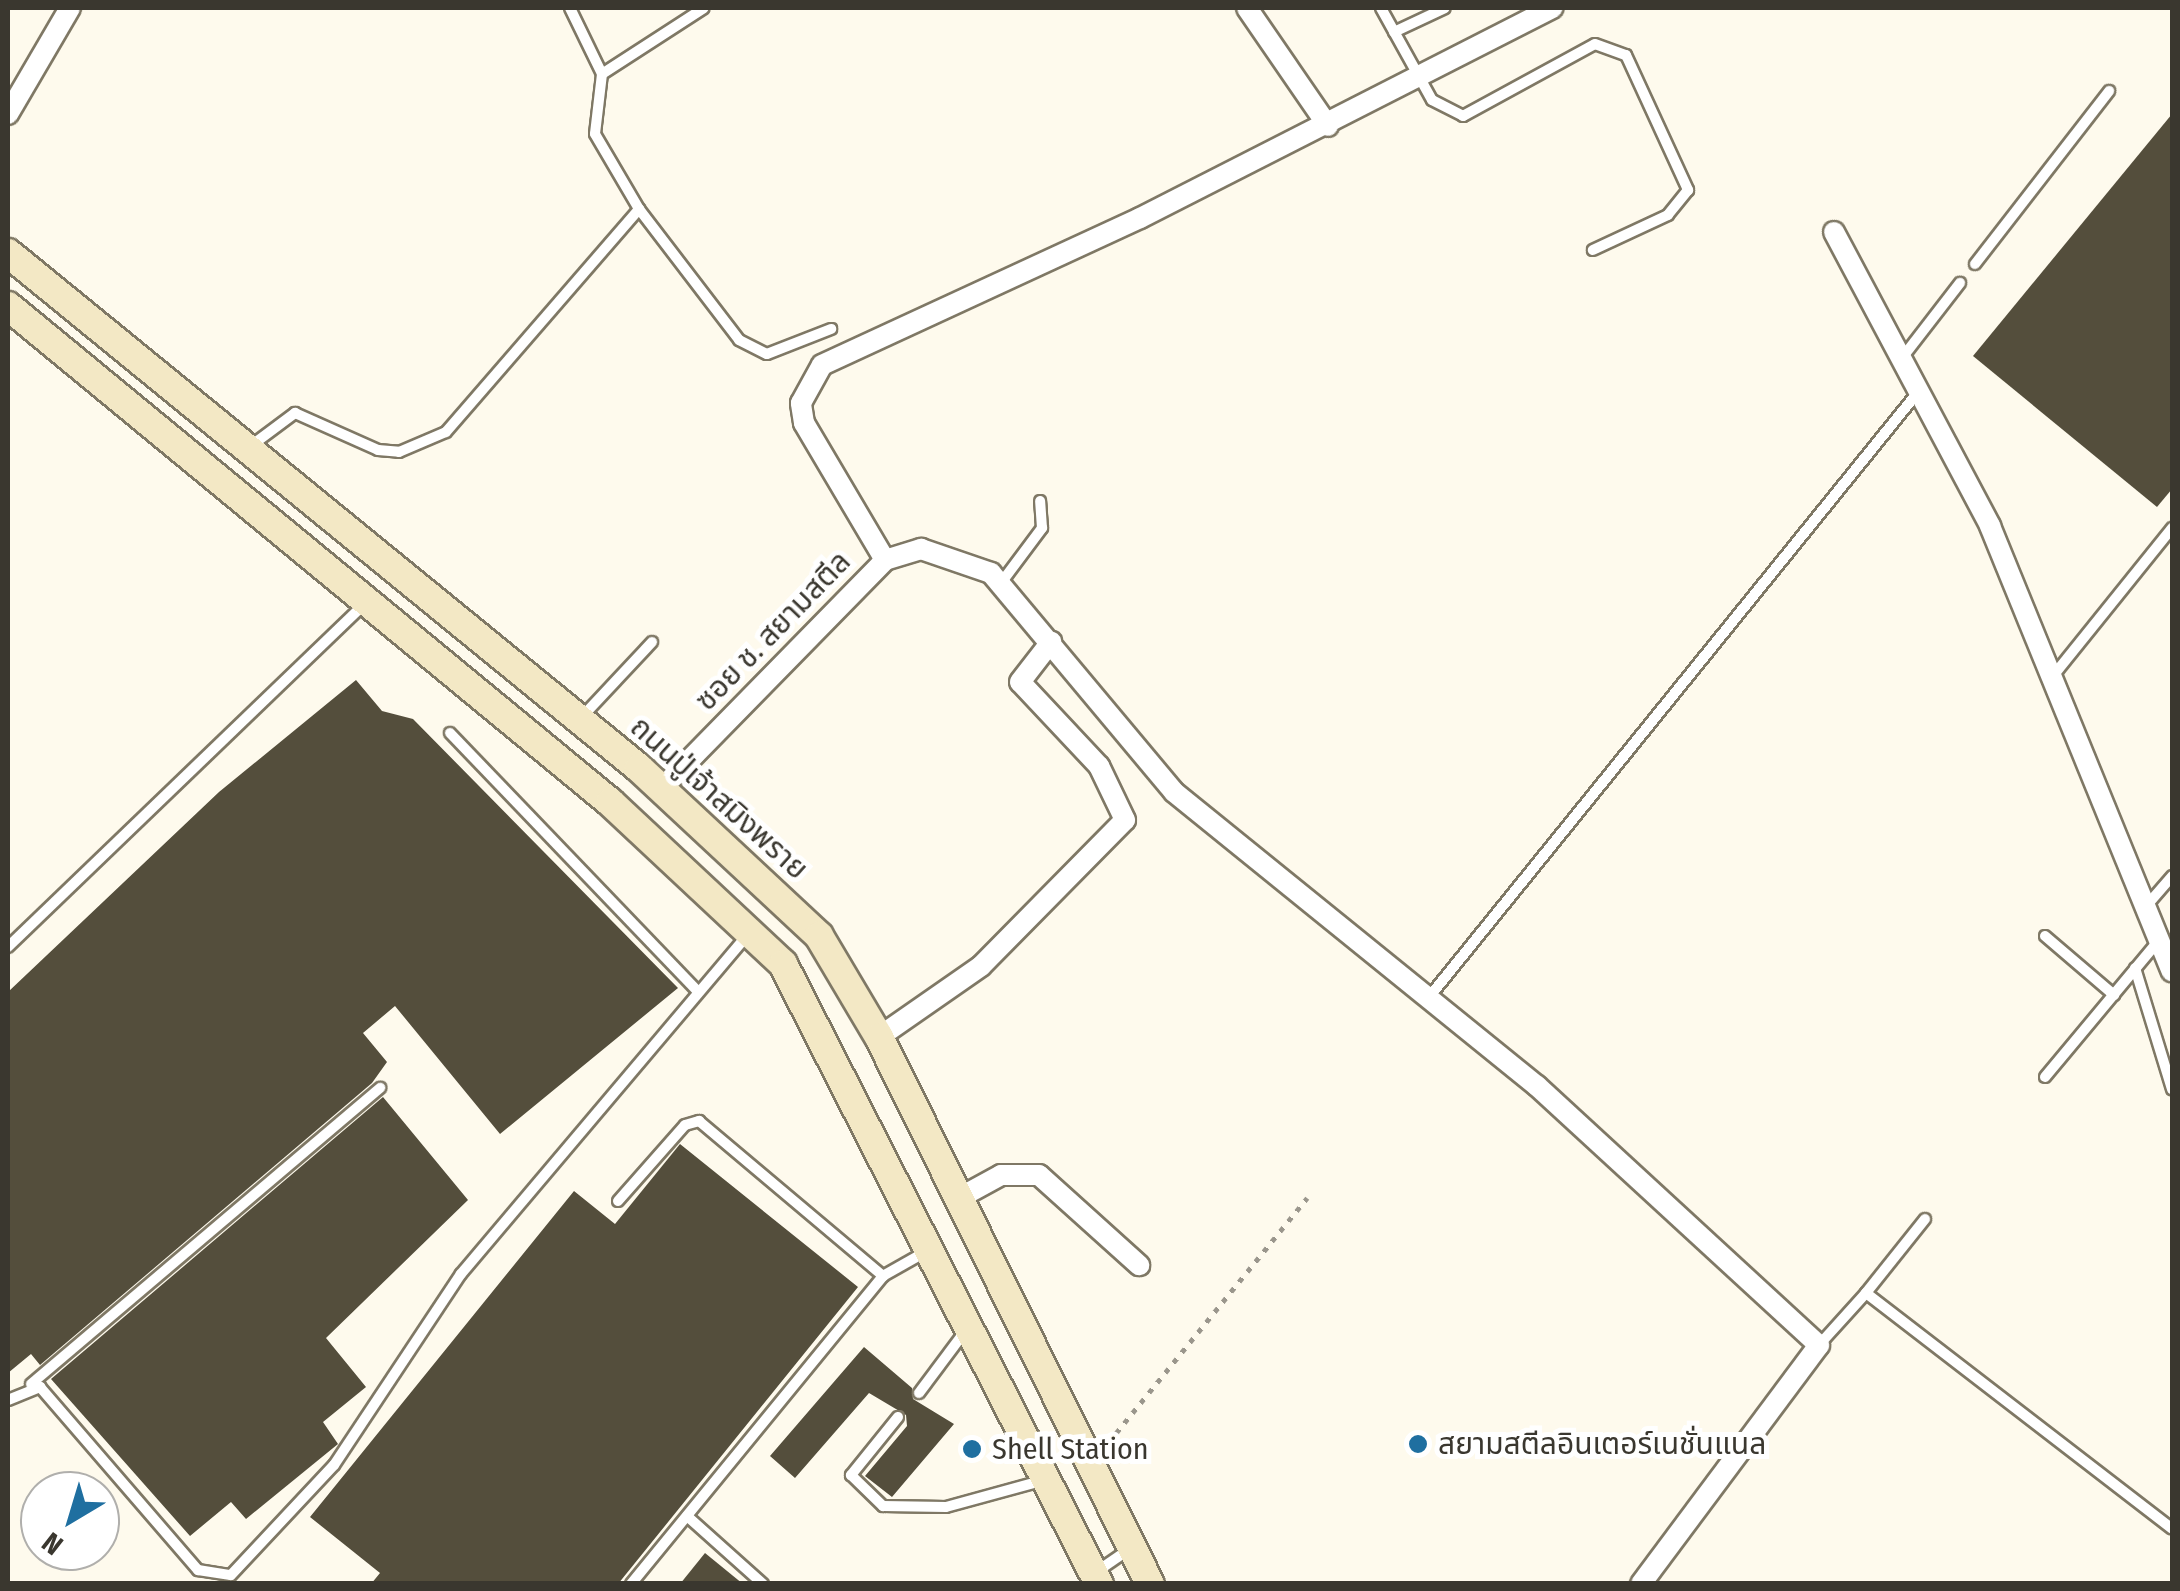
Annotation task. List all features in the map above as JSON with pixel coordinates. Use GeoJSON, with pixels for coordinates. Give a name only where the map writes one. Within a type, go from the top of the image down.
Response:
{"type":"FeatureCollection","features":[{"type":"Feature","properties":{"kind":"main road","name":"ถนนปู่เจ้าสมิงพราย"},"geometry":{"type":"LineString","coordinates":[[8,254],[663,787],[819,936],[879,1037],[1150,1584]]}},
{"type":"Feature","properties":{"kind":"main road"},"geometry":{"type":"LineString","coordinates":[[8,306],[367,602],[752,931],[833,1047],[1047,1479],[1092,1580]]}},
{"type":"Feature","properties":{"kind":"street"},"geometry":{"type":"LineString","coordinates":[[8,114],[70,8]]}},
{"type":"Feature","properties":{"kind":"street"},"geometry":{"type":"LineString","coordinates":[[1246,8],[1328,126]]}},
{"type":"Feature","properties":{"kind":"street"},"geometry":{"type":"LineString","coordinates":[[1553,8],[1328,126],[822,365],[801,403],[804,422],[885,560],[921,548],[959,554],[1001,584],[1174,792],[1430,996],[1819,1345],[1641,1584]]}},
{"type":"Feature","properties":{"kind":"street"},"geometry":{"type":"LineString","coordinates":[[1834,232],[1919,391],[2053,676],[2162,937],[2172,971]]}},
{"type":"Feature","properties":{"kind":"street","name":"ซอย ช. สยามสตีล"},"geometry":{"type":"LineString","coordinates":[[663,787],[885,560]]}},
{"type":"Feature","properties":{"kind":"street"},"geometry":{"type":"LineString","coordinates":[[879,1037],[981,966],[1125,820],[1100,766],[1020,682],[1050,642]]}},
{"type":"Feature","properties":{"kind":"street"},"geometry":{"type":"LineString","coordinates":[[959,1198],[1001,1175],[1039,1175],[1139,1265]]}},
{"type":"Feature","properties":{"kind":"lane"},"geometry":{"type":"LineString","coordinates":[[570,8],[602,74],[596,134],[639,209],[751,350],[767,354],[832,329]]}},
{"type":"Feature","properties":{"kind":"lane"},"geometry":{"type":"LineString","coordinates":[[602,74],[704,8]]}},
{"type":"Feature","properties":{"kind":"lane"},"geometry":{"type":"LineString","coordinates":[[1381,8],[1432,100],[1462,116],[1595,44],[1626,55],[1688,190],[1668,215],[1594,250]]}},
{"type":"Feature","properties":{"kind":"lane"},"geometry":{"type":"LineString","coordinates":[[1394,32],[1445,8]]}},
{"type":"Feature","properties":{"kind":"lane"},"geometry":{"type":"LineString","coordinates":[[1975,264],[2109,90]]}},
{"type":"Feature","properties":{"kind":"lane"},"geometry":{"type":"LineString","coordinates":[[248,448],[294,413],[378,450],[399,452],[446,432],[639,209]]}},
{"type":"Feature","properties":{"kind":"lane"},"geometry":{"type":"LineString","coordinates":[[1902,359],[1960,283]]}},
{"type":"Feature","properties":{"kind":"lane"},"geometry":{"type":"LineString","coordinates":[[1430,996],[1919,391]]}},
{"type":"Feature","properties":{"kind":"lane"},"geometry":{"type":"LineString","coordinates":[[1001,584],[1042,528],[1040,501]]}},
{"type":"Feature","properties":{"kind":"lane"},"geometry":{"type":"LineString","coordinates":[[2053,676],[2172,528]]}},
{"type":"Feature","properties":{"kind":"lane"},"geometry":{"type":"LineString","coordinates":[[8,945],[367,602]]}},
{"type":"Feature","properties":{"kind":"lane"},"geometry":{"type":"LineString","coordinates":[[580,719],[652,642]]}},
{"type":"Feature","properties":{"kind":"lane"},"geometry":{"type":"LineString","coordinates":[[450,734],[697,991]]}},
{"type":"Feature","properties":{"kind":"lane"},"geometry":{"type":"LineString","coordinates":[[2148,904],[2172,876]]}},
{"type":"Feature","properties":{"kind":"lane"},"geometry":{"type":"LineString","coordinates":[[31,1384],[198,1570],[231,1575],[334,1464],[462,1274],[697,991],[752,931]]}},
{"type":"Feature","properties":{"kind":"lane"},"geometry":{"type":"LineString","coordinates":[[2045,936],[2114,994]]}},
{"type":"Feature","properties":{"kind":"lane"},"geometry":{"type":"LineString","coordinates":[[2045,1077],[2162,937]]}},
{"type":"Feature","properties":{"kind":"lane"},"geometry":{"type":"LineString","coordinates":[[2135,968],[2172,1089]]}},
{"type":"Feature","properties":{"kind":"lane"},"geometry":{"type":"LineString","coordinates":[[8,1400],[380,1088]]}},
{"type":"Feature","properties":{"kind":"lane"},"geometry":{"type":"LineString","coordinates":[[618,1201],[685,1125],[699,1121],[883,1276]]}},
{"type":"Feature","properties":{"kind":"lane"},"geometry":{"type":"LineString","coordinates":[[1819,1345],[1926,1219]]}},
{"type":"Feature","properties":{"kind":"lane"},"geometry":{"type":"LineString","coordinates":[[631,1584],[883,1276],[932,1248]]}},
{"type":"Feature","properties":{"kind":"lane"},"geometry":{"type":"LineString","coordinates":[[1866,1293],[2172,1529]]}},
{"type":"Feature","properties":{"kind":"lane"},"geometry":{"type":"LineString","coordinates":[[918,1393],[970,1324]]}},
{"type":"Feature","properties":{"kind":"lane"},"geometry":{"type":"LineString","coordinates":[[898,1417],[851,1476],[883,1506],[946,1507],[1047,1479]]}},
{"type":"Feature","properties":{"kind":"lane"},"geometry":{"type":"LineString","coordinates":[[687,1516],[763,1584]]}},
{"type":"Feature","properties":{"kind":"lane"},"geometry":{"type":"LineString","coordinates":[[1092,1580],[1132,1548]]}},
{"type":"Feature","properties":{"kind":"path"},"geometry":{"type":"LineString","coordinates":[[1090,1464],[1307,1198]]}},
{"type":"Feature","properties":{"kind":"building"},"geometry":{"type":"Polygon","coordinates":[[[2172,114],[2172,489],[2157,507],[1973,356],[2172,114]]]}},
{"type":"Feature","properties":{"kind":"building"},"geometry":{"type":"Polygon","coordinates":[[[356,680],[382,711],[413,719],[678,988],[500,1134],[395,1006],[363,1033],[387,1062],[372,1083],[40,1365],[31,1354],[8,1373],[8,992],[219,792],[356,680]]]}},
{"type":"Feature","properties":{"kind":"building"},"geometry":{"type":"Polygon","coordinates":[[[383,1097],[468,1200],[326,1338],[366,1387],[323,1422],[338,1444],[246,1519],[231,1502],[190,1536],[51,1379],[383,1097]]]}},
{"type":"Feature","properties":{"kind":"building"},"geometry":{"type":"Polygon","coordinates":[[[680,1144],[858,1287],[618,1584],[371,1584],[380,1573],[310,1517],[574,1191],[615,1224],[680,1144]]]}},
{"type":"Feature","properties":{"kind":"building"},"geometry":{"type":"Polygon","coordinates":[[[864,1347],[912,1388],[913,1399],[954,1424],[892,1497],[865,1476],[907,1426],[906,1415],[869,1393],[795,1478],[770,1456],[864,1347]]]}},
{"type":"Feature","properties":{"kind":"building"},"geometry":{"type":"Polygon","coordinates":[[[705,1553],[743,1584],[680,1584],[705,1553]]]}},
{"type":"Feature","properties":{"kind":"place","name":"สยามสตีลอินเตอร์เนชั่นแนล"},"geometry":{"type":"Point","coordinates":[1418,1444]}},
{"type":"Feature","properties":{"kind":"place","name":"Shell Station"},"geometry":{"type":"Point","coordinates":[972,1449]}}]}
